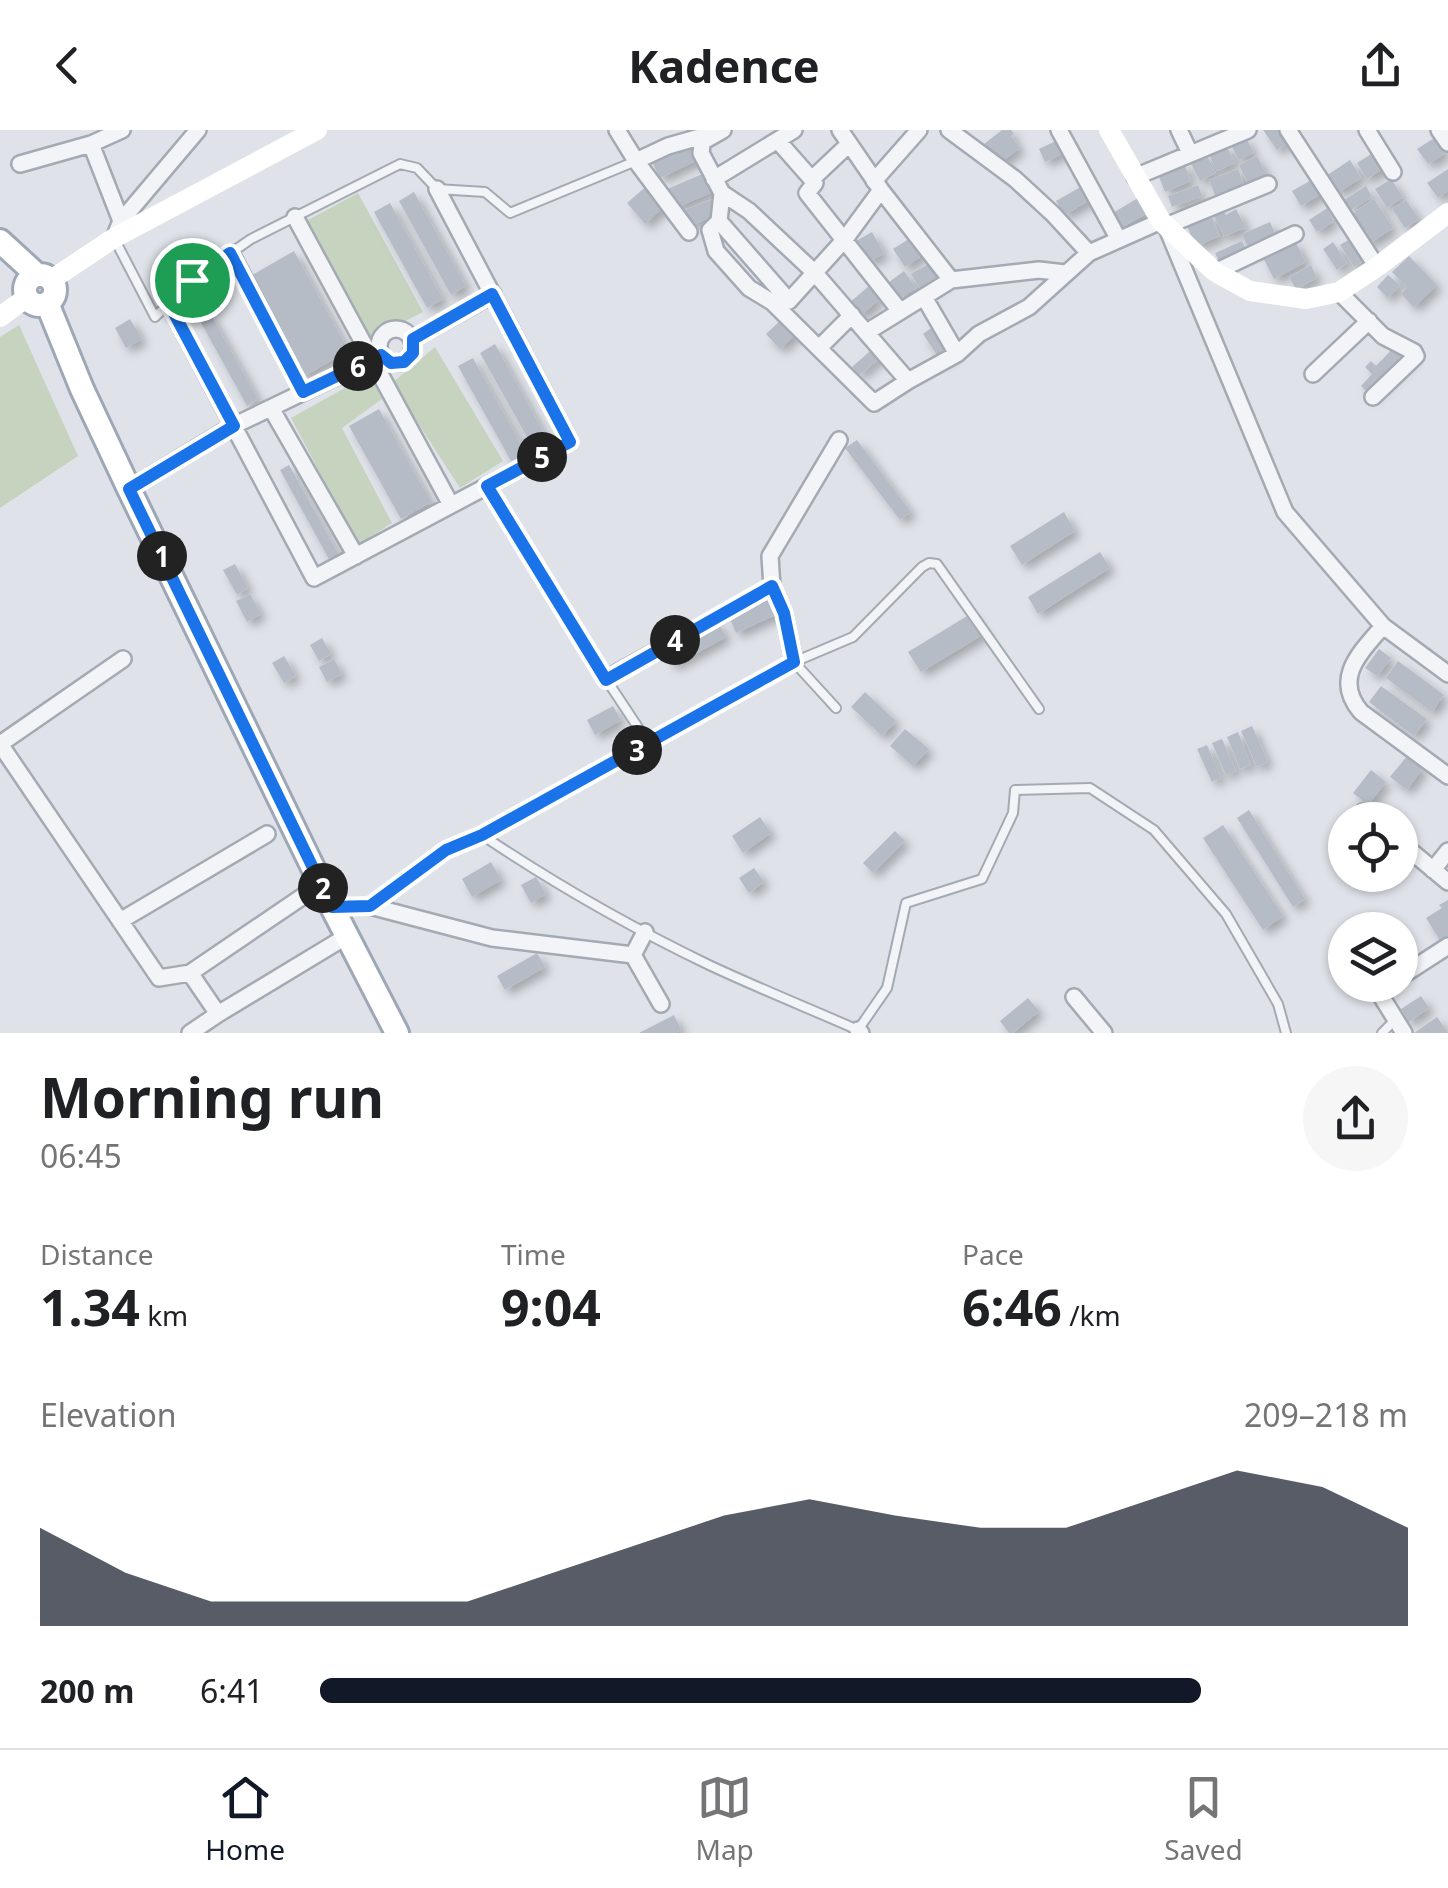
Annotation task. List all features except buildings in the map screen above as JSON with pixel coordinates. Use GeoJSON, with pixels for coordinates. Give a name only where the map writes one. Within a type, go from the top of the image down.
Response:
{"type":"FeatureCollection","features":[{"type":"Feature","properties":{"kind":"main road"},"geometry":{"type":"LineString","coordinates":[[1109,130],[1163,224],[1215,272],[1250,291],[1306,298],[1339,292],[1448,212]]}},
{"type":"Feature","properties":{"kind":"main road"},"geometry":{"type":"LineString","coordinates":[[0,317],[118,230],[309,132]]}},
{"type":"Feature","properties":{"kind":"main road"},"geometry":{"type":"LineString","coordinates":[[0,241],[38,287],[129,489],[397,1033]]}},
{"type":"Feature","properties":{"kind":"main road"},"geometry":{"type":"LineString","coordinates":[[0,254],[38,287]]}},
{"type":"Feature","properties":{"kind":"street"},"geometry":{"type":"LineString","coordinates":[[20,164],[91,144],[122,130]]}},
{"type":"Feature","properties":{"kind":"street"},"geometry":{"type":"LineString","coordinates":[[118,230],[198,130]]}},
{"type":"Feature","properties":{"kind":"street"},"geometry":{"type":"LineString","coordinates":[[617,130],[689,232]]}},
{"type":"Feature","properties":{"kind":"street"},"geometry":{"type":"LineString","coordinates":[[661,130],[668,146]]}},
{"type":"Feature","properties":{"kind":"street"},"geometry":{"type":"LineString","coordinates":[[636,160],[723,130]]}},
{"type":"Feature","properties":{"kind":"street"},"geometry":{"type":"LineString","coordinates":[[718,186],[794,130]]}},
{"type":"Feature","properties":{"kind":"street"},"geometry":{"type":"LineString","coordinates":[[718,186],[718,222],[789,301],[845,238],[919,130]]}},
{"type":"Feature","properties":{"kind":"street"},"geometry":{"type":"LineString","coordinates":[[949,130],[1014,179],[1089,252]]}},
{"type":"Feature","properties":{"kind":"street"},"geometry":{"type":"LineString","coordinates":[[1059,130],[1118,238]]}},
{"type":"Feature","properties":{"kind":"street"},"geometry":{"type":"LineString","coordinates":[[1179,130],[1190,153]]}},
{"type":"Feature","properties":{"kind":"street"},"geometry":{"type":"LineString","coordinates":[[1135,177],[1248,130]]}},
{"type":"Feature","properties":{"kind":"street"},"geometry":{"type":"LineString","coordinates":[[1288,130],[1378,267]]}},
{"type":"Feature","properties":{"kind":"street"},"geometry":{"type":"LineString","coordinates":[[1367,130],[1393,172]]}},
{"type":"Feature","properties":{"kind":"street"},"geometry":{"type":"LineString","coordinates":[[1439,130],[1448,142]]}},
{"type":"Feature","properties":{"kind":"street"},"geometry":{"type":"LineString","coordinates":[[703,136],[701,153],[718,186],[814,272],[908,381]]}},
{"type":"Feature","properties":{"kind":"street"},"geometry":{"type":"LineString","coordinates":[[812,179],[845,137],[951,280]]}},
{"type":"Feature","properties":{"kind":"street"},"geometry":{"type":"LineString","coordinates":[[778,140],[815,183],[807,192],[900,311]]}},
{"type":"Feature","properties":{"kind":"street"},"geometry":{"type":"LineString","coordinates":[[91,144],[118,230]]}},
{"type":"Feature","properties":{"kind":"street"},"geometry":{"type":"LineString","coordinates":[[718,222],[710,230],[716,251],[749,288],[772,302],[874,403],[958,354],[979,334],[1029,307],[1089,252],[1268,184]]}},
{"type":"Feature","properties":{"kind":"street"},"geometry":{"type":"LineString","coordinates":[[169,304],[314,578],[570,442],[437,189]]}},
{"type":"Feature","properties":{"kind":"street"},"geometry":{"type":"LineString","coordinates":[[295,217],[377,357],[452,505]]}},
{"type":"Feature","properties":{"kind":"street"},"geometry":{"type":"LineString","coordinates":[[1163,224],[1284,512],[1384,626],[1448,674]]}},
{"type":"Feature","properties":{"kind":"street"},"geometry":{"type":"LineString","coordinates":[[1215,272],[1295,234]]}},
{"type":"Feature","properties":{"kind":"street"},"geometry":{"type":"LineString","coordinates":[[230,253],[303,392]]}},
{"type":"Feature","properties":{"kind":"street"},"geometry":{"type":"LineString","coordinates":[[867,332],[951,280],[1040,270],[1066,273]]}},
{"type":"Feature","properties":{"kind":"street"},"geometry":{"type":"LineString","coordinates":[[1339,292],[1383,336],[1416,356],[1373,397]]}},
{"type":"Feature","properties":{"kind":"street"},"geometry":{"type":"LineString","coordinates":[[413,339],[492,294]]}},
{"type":"Feature","properties":{"kind":"street"},"geometry":{"type":"LineString","coordinates":[[924,297],[958,354]]}},
{"type":"Feature","properties":{"kind":"street"},"geometry":{"type":"LineString","coordinates":[[820,348],[852,315]]}},
{"type":"Feature","properties":{"kind":"street"},"geometry":{"type":"LineString","coordinates":[[1314,374],[1369,321]]}},
{"type":"Feature","properties":{"kind":"street"},"geometry":{"type":"LineString","coordinates":[[129,489],[234,426],[377,357],[391,363],[404,362],[413,353],[413,339],[403,330],[389,330],[379,341],[377,357]]}},
{"type":"Feature","properties":{"kind":"street"},"geometry":{"type":"LineString","coordinates":[[271,408],[356,556]]}},
{"type":"Feature","properties":{"kind":"street"},"geometry":{"type":"LineString","coordinates":[[794,662],[784,613],[772,586],[770,556],[839,440]]}},
{"type":"Feature","properties":{"kind":"street"},"geometry":{"type":"LineString","coordinates":[[606,680],[772,586]]}},
{"type":"Feature","properties":{"kind":"street"},"geometry":{"type":"LineString","coordinates":[[1384,626],[1352,668],[1349,680],[1354,704],[1448,776]]}},
{"type":"Feature","properties":{"kind":"street"},"geometry":{"type":"LineString","coordinates":[[123,659],[0,744],[159,978],[190,973],[321,884]]}},
{"type":"Feature","properties":{"kind":"street"},"geometry":{"type":"LineString","coordinates":[[120,921],[267,834]]}},
{"type":"Feature","properties":{"kind":"street"},"geometry":{"type":"LineString","coordinates":[[1433,870],[1448,850]]}},
{"type":"Feature","properties":{"kind":"street"},"geometry":{"type":"LineString","coordinates":[[1418,857],[1448,882]]}},
{"type":"Feature","properties":{"kind":"street"},"geometry":{"type":"LineString","coordinates":[[370,906],[492,938],[633,956]]}},
{"type":"Feature","properties":{"kind":"street"},"geometry":{"type":"LineString","coordinates":[[633,956],[645,932]]}},
{"type":"Feature","properties":{"kind":"street"},"geometry":{"type":"LineString","coordinates":[[190,1033],[348,936]]}},
{"type":"Feature","properties":{"kind":"street"},"geometry":{"type":"LineString","coordinates":[[1418,966],[1443,950],[1448,969]]}},
{"type":"Feature","properties":{"kind":"street"},"geometry":{"type":"LineString","coordinates":[[633,956],[661,1004]]}},
{"type":"Feature","properties":{"kind":"street"},"geometry":{"type":"LineString","coordinates":[[190,973],[218,1014]]}},
{"type":"Feature","properties":{"kind":"street"},"geometry":{"type":"LineString","coordinates":[[1074,997],[1104,1033]]}},
{"type":"Feature","properties":{"kind":"street"},"geometry":{"type":"LineString","coordinates":[[1384,1002],[1400,1026]]}},
{"type":"Feature","properties":{"kind":"lane"},"geometry":{"type":"LineString","coordinates":[[118,230],[155,316],[192,280],[252,238],[400,164],[417,168],[437,189],[485,192],[510,213],[636,160]]}},
{"type":"Feature","properties":{"kind":"lane"},"geometry":{"type":"LineString","coordinates":[[487,486],[648,744]]}},
{"type":"Feature","properties":{"kind":"lane"},"geometry":{"type":"LineString","coordinates":[[332,907],[370,906],[446,850],[482,835],[794,662],[852,637],[929,563],[937,564],[1039,709]]}},
{"type":"Feature","properties":{"kind":"lane"},"geometry":{"type":"LineString","coordinates":[[794,662],[836,708]]}},
{"type":"Feature","properties":{"kind":"lane"},"geometry":{"type":"LineString","coordinates":[[482,835],[544,876],[645,932],[711,966],[859,1031],[887,988],[906,903],[982,879],[1013,813],[1015,790],[1090,788],[1154,830],[1226,914],[1278,1004],[1286,1033]]}},
{"type":"Feature","properties":{"kind":"lane"},"geometry":{"type":"LineString","coordinates":[[1382,1033],[1400,1026]]}},
{"type":"Feature","properties":{"kind":"green space"},"geometry":{"type":"Polygon","coordinates":[[[358,193],[423,312],[369,339],[306,221],[358,193]]]}},
{"type":"Feature","properties":{"kind":"green space"},"geometry":{"type":"Polygon","coordinates":[[[19,325],[78,456],[0,508],[0,337],[19,325]]]}},
{"type":"Feature","properties":{"kind":"green space"},"geometry":{"type":"Polygon","coordinates":[[[435,347],[503,461],[460,488],[392,383],[435,347]]]}},
{"type":"Feature","properties":{"kind":"green space"},"geometry":{"type":"Polygon","coordinates":[[[370,374],[382,399],[342,428],[392,523],[358,545],[291,418],[370,374]]]}},
{"type":"Feature","properties":{"kind":"route"},"geometry":{"type":"LineString","coordinates":[[230,253],[303,392],[381,355],[391,363],[404,362],[413,353],[413,339],[492,294],[570,442],[487,486],[606,680],[772,586],[784,613],[794,662],[482,835],[446,850],[370,906],[332,907],[129,489],[234,426],[169,304],[192,280],[230,253]]}}]}
